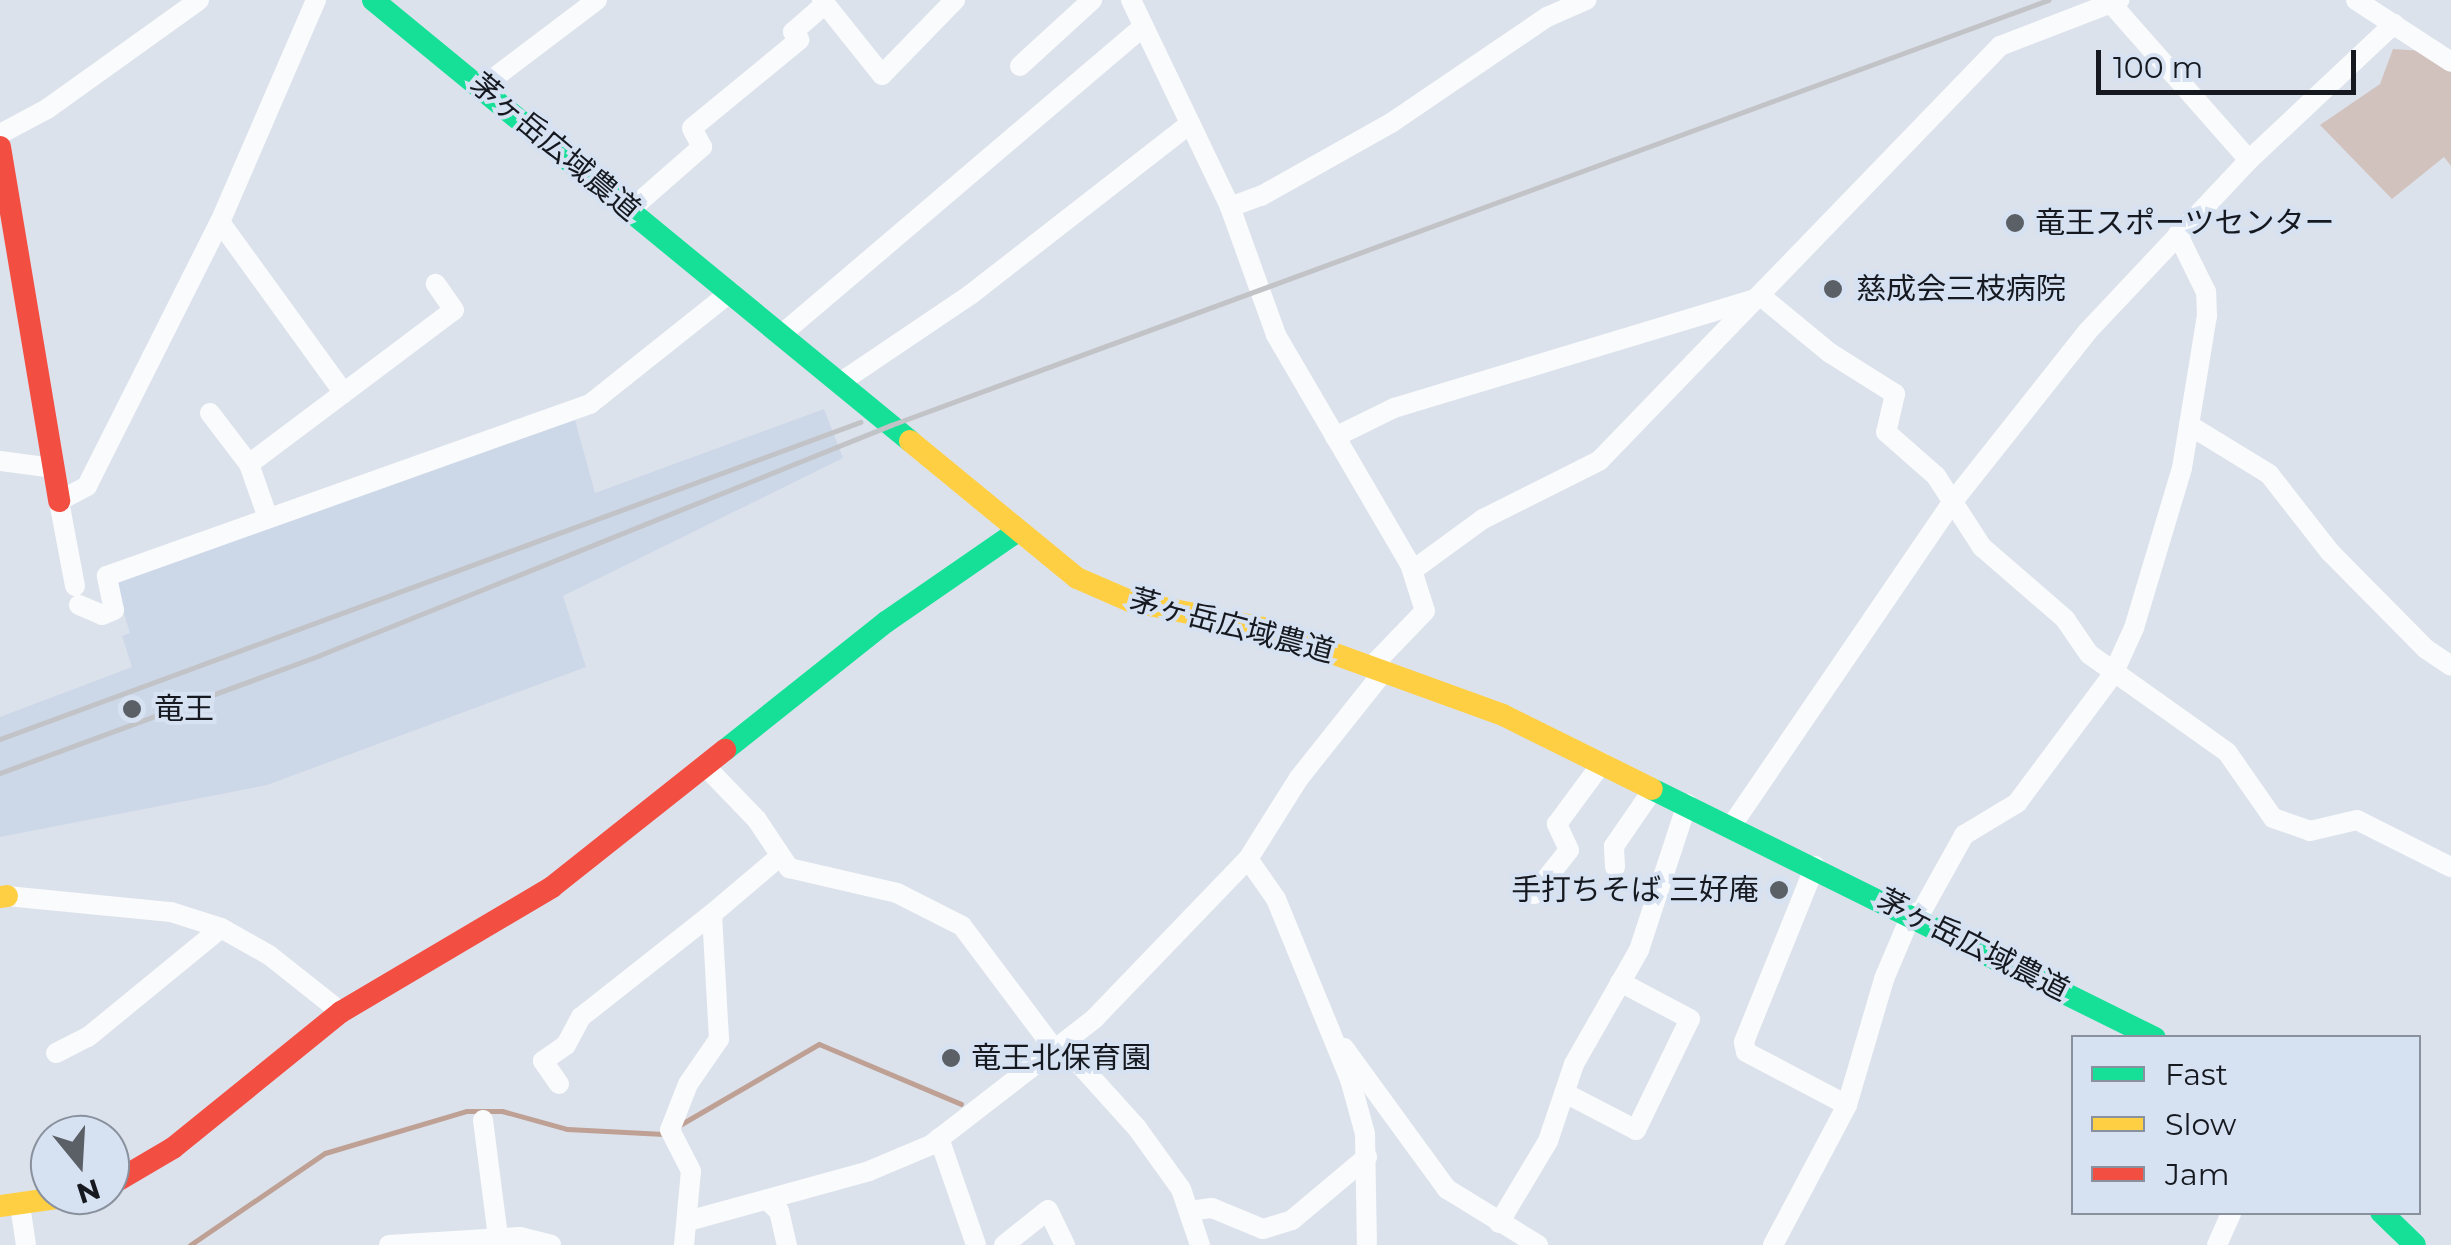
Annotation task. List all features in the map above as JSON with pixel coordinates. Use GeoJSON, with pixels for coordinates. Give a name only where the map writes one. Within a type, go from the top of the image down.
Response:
{"type":"FeatureCollection","features":[{"type":"Feature","properties":{"kind":"street"},"geometry":{"type":"LineString","coordinates":[[0,134],[199,0]]}},
{"type":"Feature","properties":{"kind":"street"},"geometry":{"type":"LineString","coordinates":[[58,501],[87,486],[220,222],[316,0]]}},
{"type":"Feature","properties":{"kind":"street","name":"茅ヶ岳広域農道"},"geometry":{"type":"LineString","coordinates":[[373,0],[841,382],[1015,532],[1078,578],[1130,601],[1264,628],[1503,715],[1916,915],[2148,1035]]}},
{"type":"Feature","properties":{"kind":"street"},"geometry":{"type":"LineString","coordinates":[[482,87],[597,0]]}},
{"type":"Feature","properties":{"kind":"street"},"geometry":{"type":"LineString","coordinates":[[630,210],[702,147],[692,128],[800,40],[793,32],[824,2],[882,75],[955,0]]}},
{"type":"Feature","properties":{"kind":"street"},"geometry":{"type":"LineString","coordinates":[[1020,66],[1092,0]]}},
{"type":"Feature","properties":{"kind":"street"},"geometry":{"type":"LineString","coordinates":[[688,1221],[869,1170],[939,1138],[1107,1007],[1248,859],[1299,778],[1425,611],[1412,570],[1254,289],[1230,207],[1131,0]]}},
{"type":"Feature","properties":{"kind":"street"},"geometry":{"type":"LineString","coordinates":[[1230,207],[1262,196],[1391,123],[1543,8],[1586,0]]}},
{"type":"Feature","properties":{"kind":"street"},"geometry":{"type":"LineString","coordinates":[[2356,0],[2451,62]]}},
{"type":"Feature","properties":{"kind":"street"},"geometry":{"type":"LineString","coordinates":[[1412,570],[1484,519],[1599,461],[2000,46],[2112,1],[2250,160]]}},
{"type":"Feature","properties":{"kind":"street"},"geometry":{"type":"LineString","coordinates":[[1732,825],[1954,500],[2086,332],[2250,160],[2394,24]]}},
{"type":"Feature","properties":{"kind":"street"},"geometry":{"type":"LineString","coordinates":[[782,334],[1010,146],[1143,27]]}},
{"type":"Feature","properties":{"kind":"street"},"geometry":{"type":"LineString","coordinates":[[841,382],[970,296],[1190,124]]}},
{"type":"Feature","properties":{"kind":"street"},"geometry":{"type":"LineString","coordinates":[[0,147],[9,293],[53,468],[77,595],[102,615],[114,610],[107,576],[590,404],[731,292]]}},
{"type":"Feature","properties":{"kind":"street"},"geometry":{"type":"LineString","coordinates":[[220,222],[344,393]]}},
{"type":"Feature","properties":{"kind":"street"},"geometry":{"type":"LineString","coordinates":[[1773,1245],[1847,1105],[1884,979],[1916,915],[1964,835],[2017,803],[2113,674],[2158,557],[2189,425],[2207,316],[2206,292],[2178,235]]}},
{"type":"Feature","properties":{"kind":"street"},"geometry":{"type":"LineString","coordinates":[[249,464],[454,310],[436,284]]}},
{"type":"Feature","properties":{"kind":"street"},"geometry":{"type":"LineString","coordinates":[[1334,437],[1394,408],[1762,296]]}},
{"type":"Feature","properties":{"kind":"street"},"geometry":{"type":"LineString","coordinates":[[1762,296],[1830,354],[1895,394],[1886,432],[1954,500],[1982,547],[2065,620],[2088,654],[2227,752],[2273,818],[2310,831],[2357,820],[2451,867]]}},
{"type":"Feature","properties":{"kind":"street"},"geometry":{"type":"LineString","coordinates":[[210,413],[249,464],[268,518]]}},
{"type":"Feature","properties":{"kind":"street"},"geometry":{"type":"LineString","coordinates":[[2189,425],[2268,474],[2330,552],[2426,649],[2451,666]]}},
{"type":"Feature","properties":{"kind":"street"},"geometry":{"type":"LineString","coordinates":[[0,461],[53,468]]}},
{"type":"Feature","properties":{"kind":"street"},"geometry":{"type":"LineString","coordinates":[[130,1173],[173,1148],[341,1012],[552,887],[707,768],[886,622],[1015,532]]}},
{"type":"Feature","properties":{"kind":"street"},"geometry":{"type":"LineString","coordinates":[[1534,894],[1570,850],[1557,824],[1602,763]]}},
{"type":"Feature","properties":{"kind":"street"},"geometry":{"type":"LineString","coordinates":[[707,768],[757,820],[778,858],[790,868],[897,893],[962,926],[1055,1050],[1072,1056],[1137,1128],[1190,1212],[1200,1245]]}},
{"type":"Feature","properties":{"kind":"street"},"geometry":{"type":"LineString","coordinates":[[1615,867],[1614,846],[1654,788]]}},
{"type":"Feature","properties":{"kind":"street"},"geometry":{"type":"LineString","coordinates":[[1499,1223],[1548,1141],[1564,1092],[1639,950],[1687,804]]}},
{"type":"Feature","properties":{"kind":"street"},"geometry":{"type":"LineString","coordinates":[[560,1084],[543,1061],[566,1045],[581,1016],[778,858]]}},
{"type":"Feature","properties":{"kind":"street"},"geometry":{"type":"LineString","coordinates":[[1248,859],[1276,899],[1333,1035],[1367,1156],[1367,1245]]}},
{"type":"Feature","properties":{"kind":"street"},"geometry":{"type":"LineString","coordinates":[[1816,866],[1744,1042],[1746,1052],[1847,1105]]}},
{"type":"Feature","properties":{"kind":"street"},"geometry":{"type":"LineString","coordinates":[[3,897],[154,909],[221,928],[269,955],[341,1012]]}},
{"type":"Feature","properties":{"kind":"street"},"geometry":{"type":"LineString","coordinates":[[684,1245],[690,1171],[673,1135],[718,1038],[712,914]]}},
{"type":"Feature","properties":{"kind":"street"},"geometry":{"type":"LineString","coordinates":[[56,1053],[88,1037],[221,928]]}},
{"type":"Feature","properties":{"kind":"street"},"geometry":{"type":"LineString","coordinates":[[1564,1092],[1636,1130],[1690,1019],[1620,982]]}},
{"type":"Feature","properties":{"kind":"street"},"geometry":{"type":"LineString","coordinates":[[1333,1035],[1447,1190],[1538,1245]]}},
{"type":"Feature","properties":{"kind":"street"},"geometry":{"type":"LineString","coordinates":[[483,1120],[498,1237]]}},
{"type":"Feature","properties":{"kind":"street"},"geometry":{"type":"LineString","coordinates":[[939,1138],[976,1245]]}},
{"type":"Feature","properties":{"kind":"street"},"geometry":{"type":"LineString","coordinates":[[1190,1212],[1212,1208],[1263,1229],[1292,1220],[1367,1156]]}},
{"type":"Feature","properties":{"kind":"street"},"geometry":{"type":"LineString","coordinates":[[767,1200],[778,1211],[786,1245]]}},
{"type":"Feature","properties":{"kind":"street"},"geometry":{"type":"LineString","coordinates":[[10,1206],[26,1245]]}},
{"type":"Feature","properties":{"kind":"street"},"geometry":{"type":"LineString","coordinates":[[1004,1245],[1048,1210],[1065,1245]]}},
{"type":"Feature","properties":{"kind":"street"},"geometry":{"type":"LineString","coordinates":[[2218,1245],[2231,1215]]}},
{"type":"Feature","properties":{"kind":"street"},"geometry":{"type":"LineString","coordinates":[[2383,1215],[2400,1240]]}},
{"type":"Feature","properties":{"kind":"street"},"geometry":{"type":"LineString","coordinates":[[389,1245],[498,1237],[552,1245]]}},
{"type":"Feature","properties":{"kind":"shaded area"},"geometry":{"type":"Polygon","coordinates":[[[2393,49],[2425,51],[2451,69],[2451,166],[2444,157],[2392,199],[2320,125],[2380,84],[2393,49]]]}},
{"type":"Feature","properties":{"kind":"shaded area"},"geometry":{"type":"Polygon","coordinates":[[[824,409],[843,458],[563,596],[586,667],[267,785],[0,837],[0,717],[132,667],[122,636],[130,633],[113,579],[575,420],[595,493],[824,409]]]}},
{"type":"Feature","properties":{"kind":"waterway"},"geometry":{"type":"LineString","coordinates":[[678,1126],[819,1044],[961,1104]]}},
{"type":"Feature","properties":{"kind":"waterway"},"geometry":{"type":"LineString","coordinates":[[190,1245],[325,1153],[467,1111],[502,1111],[567,1129],[664,1134]]}},
{"type":"Feature","properties":{"kind":"railway"},"geometry":{"type":"LineString","coordinates":[[0,773],[320,655],[891,425],[2048,0]]}},
{"type":"Feature","properties":{"kind":"railway"},"geometry":{"type":"LineString","coordinates":[[0,739],[860,422]]}},
{"type":"Feature","properties":{"kind":"traffic: fast"},"geometry":{"type":"LineString","coordinates":[[373,0],[910,441]]}},
{"type":"Feature","properties":{"kind":"traffic: fast"},"geometry":{"type":"LineString","coordinates":[[725,750],[886,622],[1015,533]]}},
{"type":"Feature","properties":{"kind":"traffic: fast"},"geometry":{"type":"LineString","coordinates":[[1652,789],[2149,1035]]}},
{"type":"Feature","properties":{"kind":"traffic: fast"},"geometry":{"type":"LineString","coordinates":[[2384,1215],[2415,1245]]}},
{"type":"Feature","properties":{"kind":"traffic: slow"},"geometry":{"type":"LineString","coordinates":[[910,441],[1077,578],[1130,601],[1263,628],[1503,715],[1652,789]]}},
{"type":"Feature","properties":{"kind":"traffic: slow"},"geometry":{"type":"LineString","coordinates":[[0,897],[7,896]]}},
{"type":"Feature","properties":{"kind":"traffic: slow"},"geometry":{"type":"LineString","coordinates":[[0,1206],[30,1202]]}},
{"type":"Feature","properties":{"kind":"traffic: jam"},"geometry":{"type":"LineString","coordinates":[[0,147],[59,501]]}},
{"type":"Feature","properties":{"kind":"traffic: jam"},"geometry":{"type":"LineString","coordinates":[[130,1173],[173,1148],[341,1012],[552,887],[725,750]]}},
{"type":"Feature","properties":{"kind":"place","name":"竜王スポーツセンター"},"geometry":{"type":"Point","coordinates":[2015,223]}},
{"type":"Feature","properties":{"kind":"place","name":"慈成会三枝病院"},"geometry":{"type":"Point","coordinates":[1833,289]}},
{"type":"Feature","properties":{"kind":"place","name":"竜王"},"geometry":{"type":"Point","coordinates":[132,709]}},
{"type":"Feature","properties":{"kind":"place","name":"手打ちそば 三好庵"},"geometry":{"type":"Point","coordinates":[1779,890]}},
{"type":"Feature","properties":{"kind":"place","name":"竜王北保育園"},"geometry":{"type":"Point","coordinates":[951,1058]}}]}
